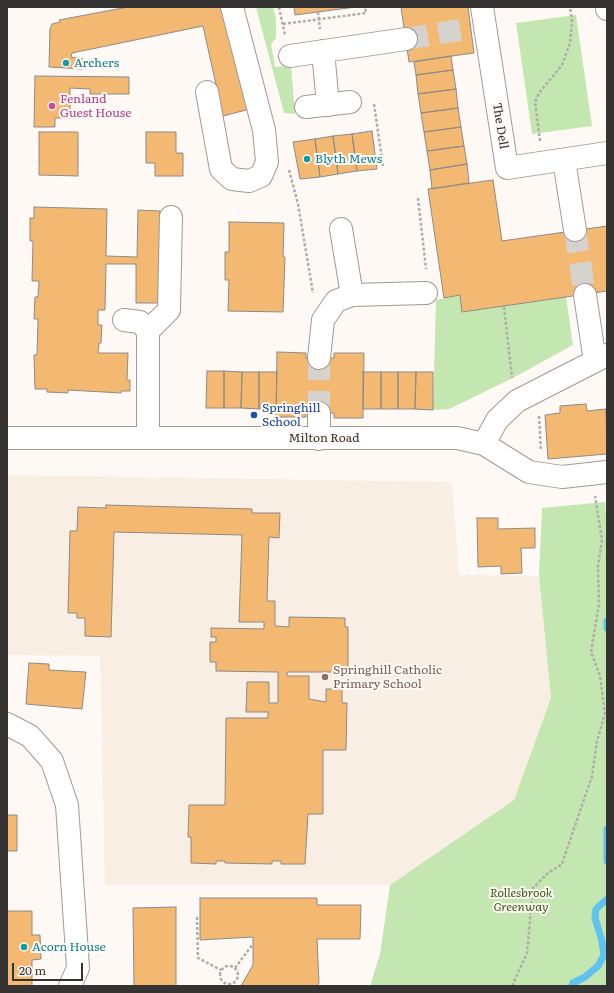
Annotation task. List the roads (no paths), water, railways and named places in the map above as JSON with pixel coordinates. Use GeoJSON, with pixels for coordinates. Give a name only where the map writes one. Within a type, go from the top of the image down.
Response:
{"type":"FeatureCollection","features":[{"type":"Feature","properties":{"kind":"street"},"geometry":{"type":"LineString","coordinates":[[206,92],[221,169],[232,179],[250,181],[261,176],[267,162],[264,130],[232,7]]}},
{"type":"Feature","properties":{"kind":"street","name":"The Dell"},"geometry":{"type":"LineString","coordinates":[[479,21],[507,168],[607,153]]}},
{"type":"Feature","properties":{"kind":"street"},"geometry":{"type":"LineString","coordinates":[[290,56],[406,39]]}},
{"type":"Feature","properties":{"kind":"street"},"geometry":{"type":"LineString","coordinates":[[323,52],[328,105]]}},
{"type":"Feature","properties":{"kind":"street"},"geometry":{"type":"LineString","coordinates":[[306,107],[350,102]]}},
{"type":"Feature","properties":{"kind":"street"},"geometry":{"type":"LineString","coordinates":[[564,160],[575,230]]}},
{"type":"Feature","properties":{"kind":"street"},"geometry":{"type":"LineString","coordinates":[[148,331],[169,310],[171,217]]}},
{"type":"Feature","properties":{"kind":"street"},"geometry":{"type":"LineString","coordinates":[[341,229],[352,295]]}},
{"type":"Feature","properties":{"kind":"street"},"geometry":{"type":"LineString","coordinates":[[319,358],[323,320],[336,301],[352,295],[426,293]]}},
{"type":"Feature","properties":{"kind":"street"},"geometry":{"type":"LineString","coordinates":[[484,444],[497,420],[517,401],[601,358],[586,295]]}},
{"type":"Feature","properties":{"kind":"street"},"geometry":{"type":"LineString","coordinates":[[124,320],[140,322],[148,331],[148,437]]}},
{"type":"Feature","properties":{"kind":"street"},"geometry":{"type":"LineString","coordinates":[[319,413],[319,439]]}},
{"type":"Feature","properties":{"kind":"street","name":"Milton Road"},"geometry":{"type":"LineString","coordinates":[[7,438],[457,438],[484,444],[529,472],[562,476],[599,473]]}},
{"type":"Feature","properties":{"kind":"street"},"geometry":{"type":"LineString","coordinates":[[7,724],[30,736],[52,761],[67,805],[78,968],[70,986]]}},
{"type":"Feature","properties":{"kind":"waterway"},"geometry":{"type":"LineString","coordinates":[[607,621],[607,628]]}},
{"type":"Feature","properties":{"kind":"waterway"},"geometry":{"type":"LineString","coordinates":[[607,829],[607,861]]}},
{"type":"Feature","properties":{"kind":"waterway"},"geometry":{"type":"LineString","coordinates":[[572,986],[573,983],[585,977],[598,966],[604,955],[602,941],[595,918],[596,909],[607,899]]}},
{"type":"Feature","properties":{"kind":"tunnel"},"geometry":{"type":"LineString","coordinates":[[406,39],[471,28]]}},
{"type":"Feature","properties":{"kind":"tunnel"},"geometry":{"type":"LineString","coordinates":[[575,230],[585,295]]}},
{"type":"Feature","properties":{"kind":"tunnel"},"geometry":{"type":"LineString","coordinates":[[319,358],[319,413]]}},
{"type":"Feature","properties":{"kind":"place","name":"Archers"},"geometry":{"type":"Point","coordinates":[66,63]}},
{"type":"Feature","properties":{"kind":"place","name":"Fenland Guest House"},"geometry":{"type":"Point","coordinates":[52,106]}},
{"type":"Feature","properties":{"kind":"place","name":"Blyth Mews"},"geometry":{"type":"Point","coordinates":[307,159]}},
{"type":"Feature","properties":{"kind":"place","name":"Springhill School"},"geometry":{"type":"Point","coordinates":[254,415]}},
{"type":"Feature","properties":{"kind":"place","name":"Springhill Catholic Primary School"},"geometry":{"type":"Point","coordinates":[325,677]}},
{"type":"Feature","properties":{"kind":"place","name":"Acorn House"},"geometry":{"type":"Point","coordinates":[24,947]}},
{"type":"Feature","properties":{"kind":"park label","name":"Rollesbrook Greenway"},"geometry":{"type":"Point","coordinates":[521,900]}}]}
